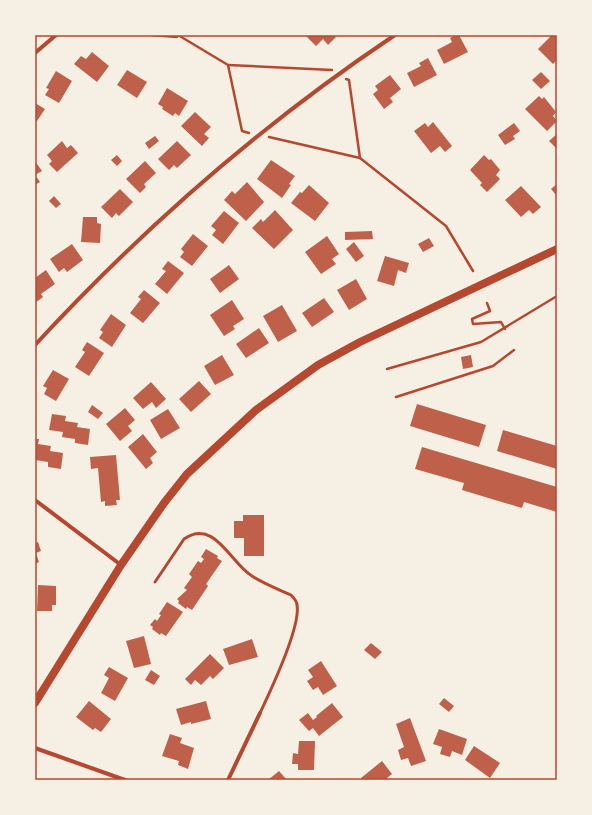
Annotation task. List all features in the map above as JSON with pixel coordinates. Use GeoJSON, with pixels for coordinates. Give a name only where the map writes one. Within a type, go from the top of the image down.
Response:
{"type":"FeatureCollection","features":[{"type":"Feature","properties":{"kind":"main road"},"geometry":{"type":"LineString","coordinates":[[35,704],[120,565],[164,503],[187,474],[222,440],[288,385],[318,365],[360,342],[557,249]]}},
{"type":"Feature","properties":{"kind":"street"},"geometry":{"type":"LineString","coordinates":[[35,53],[56,35]]}},
{"type":"Feature","properties":{"kind":"street"},"geometry":{"type":"LineString","coordinates":[[35,345],[95,282],[149,230],[258,135],[339,73],[395,35]]}},
{"type":"Feature","properties":{"kind":"street"},"geometry":{"type":"LineString","coordinates":[[35,500],[120,565]]}},
{"type":"Feature","properties":{"kind":"street"},"geometry":{"type":"LineString","coordinates":[[228,780],[260,713]]}},
{"type":"Feature","properties":{"kind":"street"},"geometry":{"type":"LineString","coordinates":[[35,748],[125,780]]}},
{"type":"Feature","properties":{"kind":"lane"},"geometry":{"type":"LineString","coordinates":[[155,582],[184,539],[191,534],[204,533],[216,539],[252,577],[295,598],[297,604],[296,619],[276,678],[260,713]]}},
{"type":"Feature","properties":{"kind":"path"},"geometry":{"type":"LineString","coordinates":[[152,35],[178,36],[228,65],[329,69],[339,73],[349,80],[360,158]]}},
{"type":"Feature","properties":{"kind":"path"},"geometry":{"type":"LineString","coordinates":[[228,65],[242,131],[360,158],[446,226],[473,271]]}},
{"type":"Feature","properties":{"kind":"path"},"geometry":{"type":"LineString","coordinates":[[387,369],[481,342],[505,329],[557,296]]}},
{"type":"Feature","properties":{"kind":"path"},"geometry":{"type":"LineString","coordinates":[[487,303],[490,311],[472,319],[473,324],[501,322],[505,329]]}},
{"type":"Feature","properties":{"kind":"path"},"geometry":{"type":"LineString","coordinates":[[396,397],[494,366],[514,350]]}},
{"type":"Feature","properties":{"kind":"building"},"geometry":{"type":"Polygon","coordinates":[[[305,35],[333,35],[336,37],[328,45],[323,39],[316,46],[305,35]]]}},
{"type":"Feature","properties":{"kind":"building"},"geometry":{"type":"Polygon","coordinates":[[[459,35],[468,52],[444,64],[437,50],[452,42],[450,38],[459,35]]]}},
{"type":"Feature","properties":{"kind":"building"},"geometry":{"type":"Polygon","coordinates":[[[552,35],[557,37],[557,60],[553,64],[538,49],[552,35]]]}},
{"type":"Feature","properties":{"kind":"building"},"geometry":{"type":"Polygon","coordinates":[[[92,52],[109,66],[97,82],[74,64],[81,56],[86,59],[92,52]]]}},
{"type":"Feature","properties":{"kind":"building"},"geometry":{"type":"Polygon","coordinates":[[[428,58],[437,75],[414,87],[407,73],[421,66],[419,63],[428,58]]]}},
{"type":"Feature","properties":{"kind":"building"},"geometry":{"type":"Polygon","coordinates":[[[127,70],[147,82],[137,98],[117,85],[127,70]]]}},
{"type":"Feature","properties":{"kind":"building"},"geometry":{"type":"Polygon","coordinates":[[[56,71],[72,81],[59,103],[45,95],[49,89],[46,88],[56,71]]]}},
{"type":"Feature","properties":{"kind":"building"},"geometry":{"type":"Polygon","coordinates":[[[541,72],[550,81],[541,89],[532,80],[541,72]]]}},
{"type":"Feature","properties":{"kind":"building"},"geometry":{"type":"Polygon","coordinates":[[[390,75],[401,89],[390,98],[393,102],[384,109],[373,94],[378,90],[375,86],[390,75]]]}},
{"type":"Feature","properties":{"kind":"building"},"geometry":{"type":"Polygon","coordinates":[[[167,88],[188,101],[179,116],[175,113],[173,116],[162,109],[163,107],[158,104],[167,88]]]}},
{"type":"Feature","properties":{"kind":"building"},"geometry":{"type":"Polygon","coordinates":[[[539,96],[542,99],[544,97],[556,112],[553,116],[557,121],[547,131],[525,109],[539,96]]]}},
{"type":"Feature","properties":{"kind":"building"},"geometry":{"type":"Polygon","coordinates":[[[35,103],[45,109],[35,124],[35,103]]]}},
{"type":"Feature","properties":{"kind":"building"},"geometry":{"type":"Polygon","coordinates":[[[195,112],[211,127],[204,134],[209,138],[202,146],[181,126],[195,112]]]}},
{"type":"Feature","properties":{"kind":"building"},"geometry":{"type":"Polygon","coordinates":[[[433,122],[452,146],[445,152],[440,146],[431,153],[414,131],[425,123],[428,127],[433,122]]]}},
{"type":"Feature","properties":{"kind":"building"},"geometry":{"type":"Polygon","coordinates":[[[514,123],[520,131],[513,136],[515,139],[505,145],[498,135],[514,123]]]}},
{"type":"Feature","properties":{"kind":"building"},"geometry":{"type":"Polygon","coordinates":[[[557,134],[557,149],[549,141],[557,134]]]}},
{"type":"Feature","properties":{"kind":"building"},"geometry":{"type":"Polygon","coordinates":[[[155,136],[159,141],[149,149],[145,143],[155,136]]]}},
{"type":"Feature","properties":{"kind":"building"},"geometry":{"type":"Polygon","coordinates":[[[62,141],[67,148],[71,145],[78,153],[57,172],[49,164],[52,161],[47,155],[62,141]]]}},
{"type":"Feature","properties":{"kind":"building"},"geometry":{"type":"Polygon","coordinates":[[[177,141],[191,155],[177,168],[174,165],[169,170],[158,159],[177,141]]]}},
{"type":"Feature","properties":{"kind":"building"},"geometry":{"type":"Polygon","coordinates":[[[117,155],[122,161],[117,166],[111,160],[117,155]]]}},
{"type":"Feature","properties":{"kind":"building"},"geometry":{"type":"Polygon","coordinates":[[[484,155],[489,160],[491,159],[500,170],[496,175],[500,179],[487,192],[480,185],[482,183],[470,170],[484,155]]]}},
{"type":"Feature","properties":{"kind":"building"},"geometry":{"type":"Polygon","coordinates":[[[271,160],[295,176],[282,198],[257,179],[271,160]]]}},
{"type":"Feature","properties":{"kind":"building"},"geometry":{"type":"Polygon","coordinates":[[[35,161],[42,171],[35,175],[35,161]]]}},
{"type":"Feature","properties":{"kind":"building"},"geometry":{"type":"Polygon","coordinates":[[[145,161],[156,173],[144,184],[146,187],[140,193],[126,179],[145,161]]]}},
{"type":"Feature","properties":{"kind":"building"},"geometry":{"type":"Polygon","coordinates":[[[35,175],[40,182],[35,185],[35,175]]]}},
{"type":"Feature","properties":{"kind":"building"},"geometry":{"type":"Polygon","coordinates":[[[247,182],[264,202],[246,221],[224,200],[232,191],[235,194],[247,182]]]}},
{"type":"Feature","properties":{"kind":"building"},"geometry":{"type":"Polygon","coordinates":[[[557,184],[557,196],[551,189],[557,184]]]}},
{"type":"Feature","properties":{"kind":"building"},"geometry":{"type":"Polygon","coordinates":[[[309,185],[329,203],[315,221],[291,203],[300,192],[302,193],[309,185]]]}},
{"type":"Feature","properties":{"kind":"building"},"geometry":{"type":"Polygon","coordinates":[[[521,186],[541,207],[533,214],[529,210],[521,217],[505,200],[521,186]]]}},
{"type":"Feature","properties":{"kind":"building"},"geometry":{"type":"Polygon","coordinates":[[[120,189],[133,202],[119,216],[116,213],[112,218],[101,207],[120,189]]]}},
{"type":"Feature","properties":{"kind":"building"},"geometry":{"type":"Polygon","coordinates":[[[54,196],[61,204],[56,208],[49,201],[54,196]]]}},
{"type":"Feature","properties":{"kind":"building"},"geometry":{"type":"Polygon","coordinates":[[[275,210],[293,230],[274,249],[252,228],[261,219],[263,222],[275,210]]]}},
{"type":"Feature","properties":{"kind":"building"},"geometry":{"type":"Polygon","coordinates":[[[224,211],[239,223],[223,244],[212,235],[216,230],[211,226],[224,211]]]}},
{"type":"Feature","properties":{"kind":"building"},"geometry":{"type":"Polygon","coordinates":[[[83,217],[97,217],[97,223],[101,224],[100,243],[81,242],[83,217]]]}},
{"type":"Feature","properties":{"kind":"building"},"geometry":{"type":"Polygon","coordinates":[[[372,231],[373,239],[345,240],[345,232],[372,231]]]}},
{"type":"Feature","properties":{"kind":"building"},"geometry":{"type":"Polygon","coordinates":[[[193,234],[208,246],[192,266],[180,257],[184,252],[181,249],[193,234]]]}},
{"type":"Feature","properties":{"kind":"building"},"geometry":{"type":"Polygon","coordinates":[[[327,236],[339,254],[332,259],[336,264],[321,274],[305,252],[327,236]]]}},
{"type":"Feature","properties":{"kind":"building"},"geometry":{"type":"Polygon","coordinates":[[[429,238],[434,246],[423,252],[418,244],[429,238]]]}},
{"type":"Feature","properties":{"kind":"building"},"geometry":{"type":"Polygon","coordinates":[[[354,242],[364,256],[356,262],[346,249],[354,242]]]}},
{"type":"Feature","properties":{"kind":"building"},"geometry":{"type":"Polygon","coordinates":[[[72,244],[83,260],[67,272],[64,268],[59,272],[50,259],[72,244]]]}},
{"type":"Feature","properties":{"kind":"building"},"geometry":{"type":"Polygon","coordinates":[[[385,256],[409,263],[406,273],[398,270],[394,286],[377,281],[385,256]]]}},
{"type":"Feature","properties":{"kind":"building"},"geometry":{"type":"Polygon","coordinates":[[[168,261],[184,273],[167,294],[155,284],[166,271],[162,269],[168,261]]]}},
{"type":"Feature","properties":{"kind":"building"},"geometry":{"type":"Polygon","coordinates":[[[229,265],[239,279],[220,293],[210,279],[229,265]]]}},
{"type":"Feature","properties":{"kind":"building"},"geometry":{"type":"Polygon","coordinates":[[[46,270],[55,284],[41,294],[43,297],[35,303],[35,278],[46,270]]]}},
{"type":"Feature","properties":{"kind":"building"},"geometry":{"type":"Polygon","coordinates":[[[356,279],[367,299],[349,310],[337,290],[356,279]]]}},
{"type":"Feature","properties":{"kind":"building"},"geometry":{"type":"Polygon","coordinates":[[[144,290],[160,303],[143,323],[130,313],[141,299],[138,297],[144,290]]]}},
{"type":"Feature","properties":{"kind":"building"},"geometry":{"type":"Polygon","coordinates":[[[324,298],[334,312],[312,327],[302,313],[324,298]]]}},
{"type":"Feature","properties":{"kind":"building"},"geometry":{"type":"Polygon","coordinates":[[[232,300],[244,319],[233,326],[235,329],[224,336],[210,315],[232,300]]]}},
{"type":"Feature","properties":{"kind":"building"},"geometry":{"type":"Polygon","coordinates":[[[282,305],[297,331],[278,342],[263,316],[282,305]]]}},
{"type":"Feature","properties":{"kind":"building"},"geometry":{"type":"Polygon","coordinates":[[[111,314],[126,325],[112,347],[99,338],[103,332],[100,330],[111,314]]]}},
{"type":"Feature","properties":{"kind":"building"},"geometry":{"type":"Polygon","coordinates":[[[259,328],[269,343],[246,358],[236,344],[259,328]]]}},
{"type":"Feature","properties":{"kind":"building"},"geometry":{"type":"Polygon","coordinates":[[[87,342],[104,353],[89,376],[75,367],[85,352],[82,350],[87,342]]]}},
{"type":"Feature","properties":{"kind":"building"},"geometry":{"type":"Polygon","coordinates":[[[222,355],[234,375],[215,385],[204,366],[222,355]]]}},
{"type":"Feature","properties":{"kind":"building"},"geometry":{"type":"Polygon","coordinates":[[[471,355],[473,367],[463,369],[461,357],[471,355]]]}},
{"type":"Feature","properties":{"kind":"building"},"geometry":{"type":"Polygon","coordinates":[[[53,370],[69,379],[56,401],[44,394],[47,388],[43,386],[53,370]]]}},
{"type":"Feature","properties":{"kind":"building"},"geometry":{"type":"Polygon","coordinates":[[[199,381],[211,394],[191,412],[179,399],[199,381]]]}},
{"type":"Feature","properties":{"kind":"building"},"geometry":{"type":"Polygon","coordinates":[[[151,382],[166,399],[156,408],[152,402],[143,409],[133,398],[151,382]]]}},
{"type":"Feature","properties":{"kind":"building"},"geometry":{"type":"Polygon","coordinates":[[[417,404],[486,425],[479,447],[410,426],[417,404]]]}},
{"type":"Feature","properties":{"kind":"building"},"geometry":{"type":"Polygon","coordinates":[[[92,405],[103,413],[98,419],[88,412],[92,405]]]}},
{"type":"Feature","properties":{"kind":"building"},"geometry":{"type":"Polygon","coordinates":[[[125,408],[135,420],[128,426],[132,431],[120,441],[106,424],[125,408]]]}},
{"type":"Feature","properties":{"kind":"building"},"geometry":{"type":"Polygon","coordinates":[[[168,409],[180,428],[161,439],[150,420],[168,409]]]}},
{"type":"Feature","properties":{"kind":"building"},"geometry":{"type":"Polygon","coordinates":[[[52,414],[66,416],[65,421],[78,423],[77,427],[90,429],[88,445],[75,443],[75,439],[62,437],[63,432],[49,430],[52,414]]]}},
{"type":"Feature","properties":{"kind":"building"},"geometry":{"type":"Polygon","coordinates":[[[503,430],[557,446],[557,469],[497,451],[503,430]]]}},
{"type":"Feature","properties":{"kind":"building"},"geometry":{"type":"Polygon","coordinates":[[[143,434],[157,452],[150,458],[153,463],[146,469],[128,447],[143,434]]]}},
{"type":"Feature","properties":{"kind":"building"},"geometry":{"type":"Polygon","coordinates":[[[35,439],[39,439],[38,444],[51,446],[50,451],[63,453],[61,469],[48,467],[48,462],[35,460],[35,439]]]}},
{"type":"Feature","properties":{"kind":"building"},"geometry":{"type":"Polygon","coordinates":[[[422,447],[557,487],[557,512],[524,502],[522,508],[462,490],[464,483],[415,469],[422,447]]]}},
{"type":"Feature","properties":{"kind":"building"},"geometry":{"type":"Polygon","coordinates":[[[116,455],[120,500],[116,500],[117,505],[105,506],[105,501],[101,502],[98,468],[91,469],[90,457],[116,455]]]}},
{"type":"Feature","properties":{"kind":"building"},"geometry":{"type":"Polygon","coordinates":[[[243,515],[264,515],[264,556],[244,556],[244,538],[234,538],[234,521],[243,521],[243,515]]]}},
{"type":"Feature","properties":{"kind":"building"},"geometry":{"type":"Polygon","coordinates":[[[38,542],[41,551],[36,553],[39,562],[35,564],[35,543],[38,542]]]}},
{"type":"Feature","properties":{"kind":"building"},"geometry":{"type":"Polygon","coordinates":[[[206,549],[218,556],[217,558],[222,561],[206,584],[208,586],[192,610],[187,607],[186,609],[178,603],[179,601],[177,599],[187,590],[184,588],[192,577],[189,574],[198,561],[201,563],[204,559],[201,557],[206,549]]]}},
{"type":"Feature","properties":{"kind":"building"},"geometry":{"type":"Polygon","coordinates":[[[38,585],[56,586],[56,605],[52,605],[52,611],[37,611],[38,585]]]}},
{"type":"Feature","properties":{"kind":"building"},"geometry":{"type":"Polygon","coordinates":[[[167,602],[183,612],[166,636],[161,633],[160,635],[152,629],[153,627],[150,625],[155,619],[157,621],[161,615],[159,614],[167,602]]]}},
{"type":"Feature","properties":{"kind":"building"},"geometry":{"type":"Polygon","coordinates":[[[144,636],[151,664],[134,668],[126,641],[144,636]]]}},
{"type":"Feature","properties":{"kind":"building"},"geometry":{"type":"Polygon","coordinates":[[[252,639],[258,657],[229,665],[223,649],[252,639]]]}},
{"type":"Feature","properties":{"kind":"building"},"geometry":{"type":"Polygon","coordinates":[[[371,643],[382,652],[375,659],[364,650],[371,643]]]}},
{"type":"Feature","properties":{"kind":"building"},"geometry":{"type":"Polygon","coordinates":[[[210,654],[224,668],[213,679],[210,676],[201,685],[195,680],[191,685],[185,679],[210,654]]]}},
{"type":"Feature","properties":{"kind":"building"},"geometry":{"type":"Polygon","coordinates":[[[321,661],[337,686],[323,695],[318,687],[313,690],[307,681],[313,677],[308,670],[321,661]]]}},
{"type":"Feature","properties":{"kind":"building"},"geometry":{"type":"Polygon","coordinates":[[[109,667],[128,678],[115,701],[101,693],[109,678],[104,675],[109,667]]]}},
{"type":"Feature","properties":{"kind":"building"},"geometry":{"type":"Polygon","coordinates":[[[151,670],[160,676],[154,685],[145,680],[151,670]]]}},
{"type":"Feature","properties":{"kind":"building"},"geometry":{"type":"Polygon","coordinates":[[[444,698],[454,706],[449,712],[439,704],[444,698]]]}},
{"type":"Feature","properties":{"kind":"building"},"geometry":{"type":"Polygon","coordinates":[[[89,701],[111,719],[101,732],[95,728],[93,730],[76,717],[89,701]]]}},
{"type":"Feature","properties":{"kind":"building"},"geometry":{"type":"Polygon","coordinates":[[[206,701],[211,719],[181,725],[176,709],[206,701]]]}},
{"type":"Feature","properties":{"kind":"building"},"geometry":{"type":"Polygon","coordinates":[[[332,703],[343,717],[319,736],[313,728],[309,731],[299,720],[308,713],[313,720],[332,703]]]}},
{"type":"Feature","properties":{"kind":"building"},"geometry":{"type":"Polygon","coordinates":[[[410,718],[426,761],[411,766],[408,758],[401,760],[398,750],[404,747],[396,724],[410,718]]]}},
{"type":"Feature","properties":{"kind":"building"},"geometry":{"type":"Polygon","coordinates":[[[439,729],[467,739],[462,755],[452,751],[450,757],[440,754],[442,747],[433,744],[439,729]]]}},
{"type":"Feature","properties":{"kind":"building"},"geometry":{"type":"Polygon","coordinates":[[[170,734],[182,738],[180,743],[194,748],[188,769],[178,765],[179,761],[162,756],[170,734]]]}},
{"type":"Feature","properties":{"kind":"building"},"geometry":{"type":"Polygon","coordinates":[[[299,741],[315,741],[314,770],[298,770],[298,764],[292,764],[293,753],[298,754],[299,741]]]}},
{"type":"Feature","properties":{"kind":"building"},"geometry":{"type":"Polygon","coordinates":[[[474,746],[500,763],[490,778],[465,760],[474,746]]]}},
{"type":"Feature","properties":{"kind":"building"},"geometry":{"type":"Polygon","coordinates":[[[382,761],[392,774],[387,778],[389,780],[363,780],[361,778],[382,761]]]}},
{"type":"Feature","properties":{"kind":"building"},"geometry":{"type":"Polygon","coordinates":[[[279,771],[287,780],[268,780],[279,771]]]}}]}
